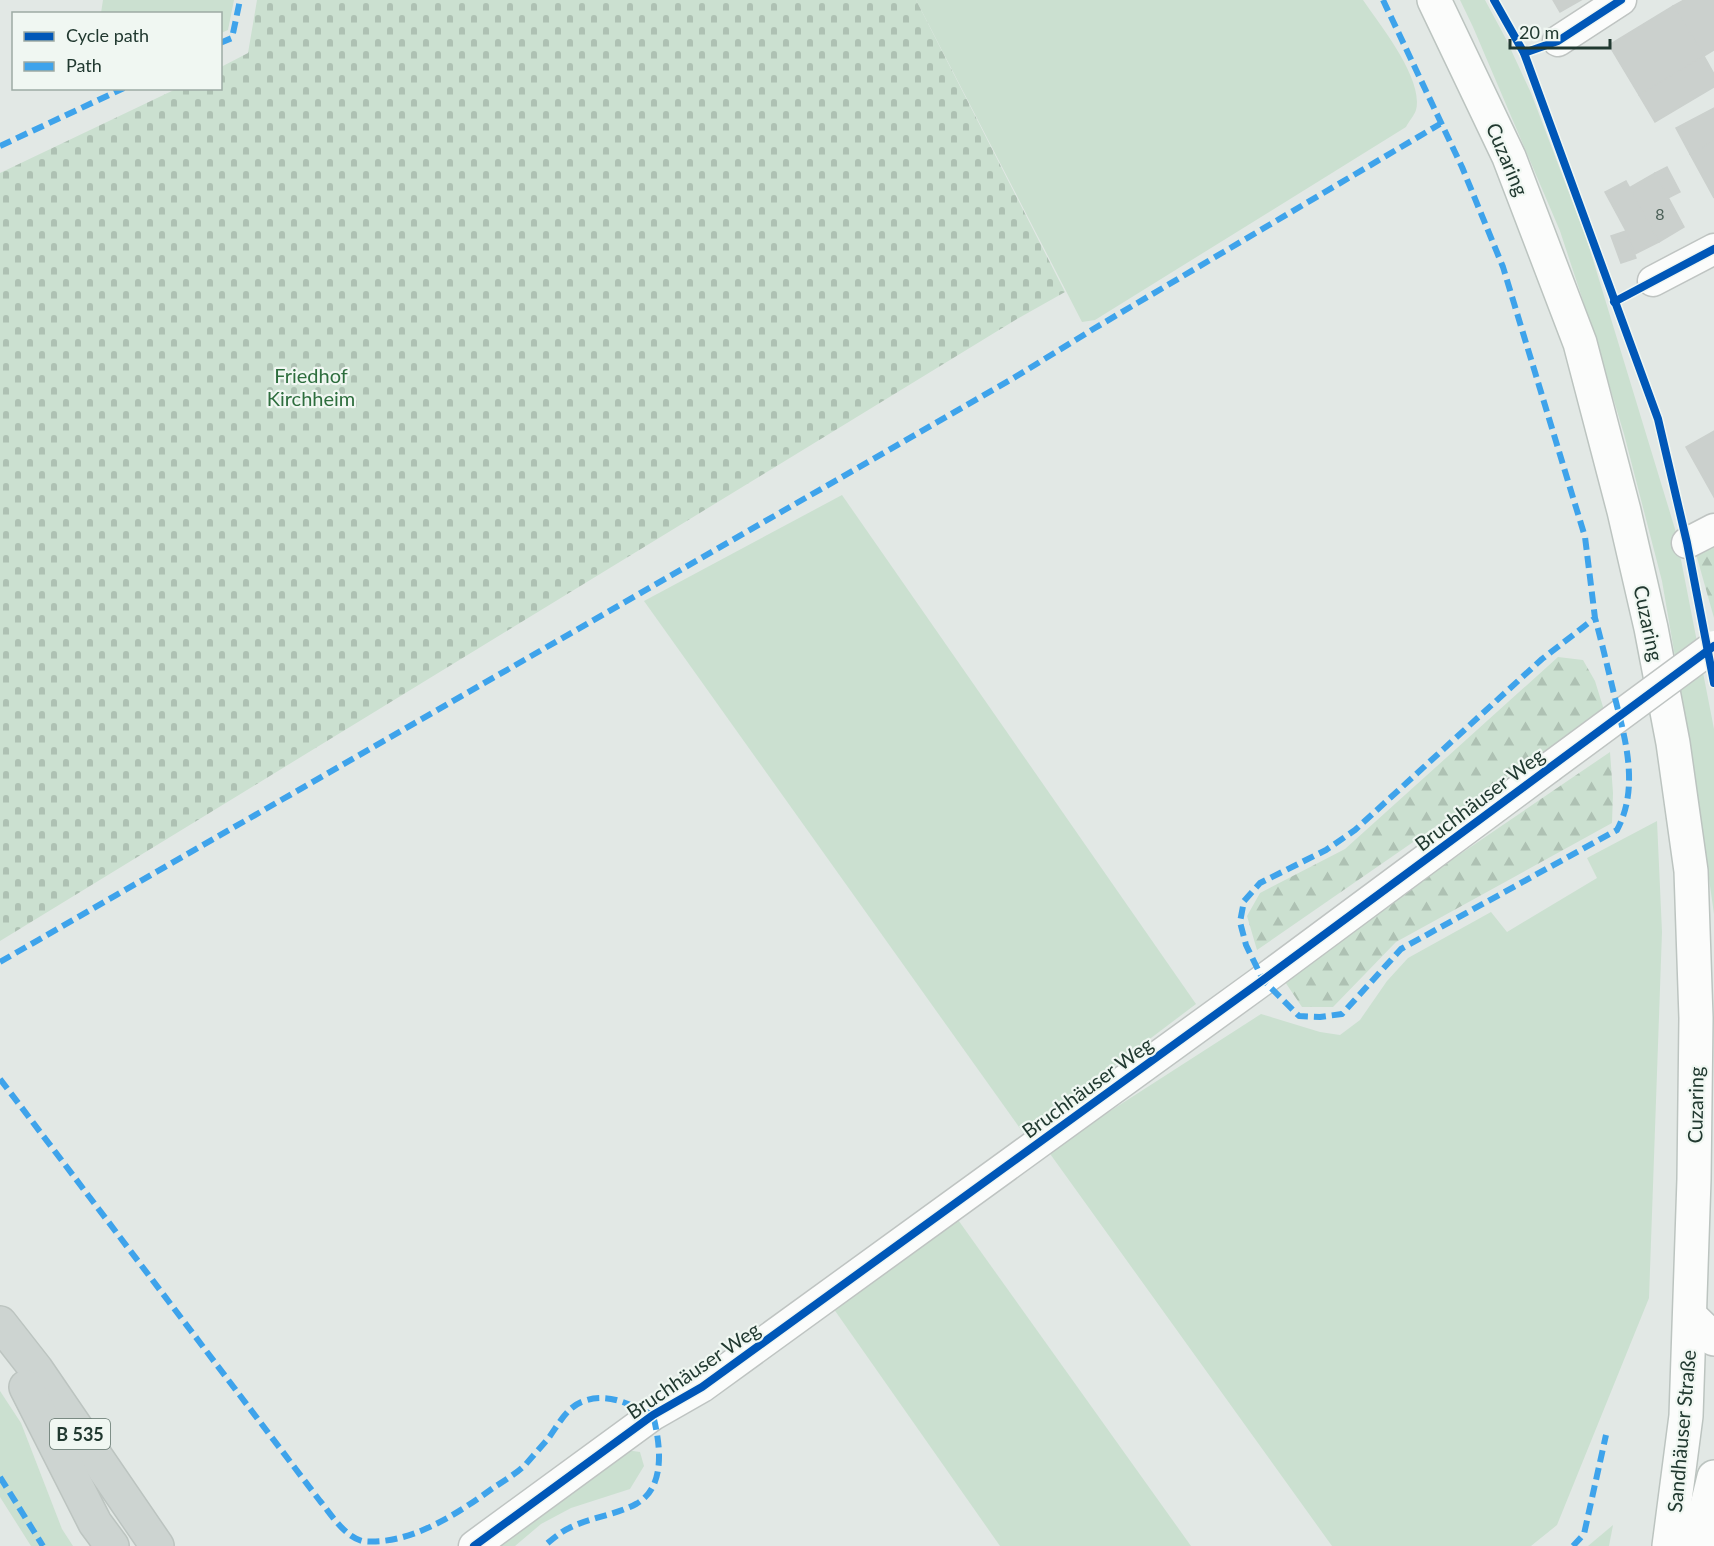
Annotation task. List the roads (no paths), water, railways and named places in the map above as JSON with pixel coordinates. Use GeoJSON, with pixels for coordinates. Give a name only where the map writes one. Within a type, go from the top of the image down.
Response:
{"type":"FeatureCollection","features":[{"type":"Feature","properties":{"kind":"main road","name":"Cuzaring"},"geometry":{"type":"LineString","coordinates":[[1434,0],[1509,157],[1580,343],[1624,511],[1656,651],[1673,743],[1691,871],[1696,1018],[1694,1179],[1702,1316]]}},
{"type":"Feature","properties":{"kind":"main road","name":"Sandhäuser Straße"},"geometry":{"type":"LineString","coordinates":[[1702,1316],[1714,1339]]}},
{"type":"Feature","properties":{"kind":"main road","name":"Sandhäuser Straße"},"geometry":{"type":"LineString","coordinates":[[1670,1546],[1686,1416],[1702,1316]]}},
{"type":"Feature","properties":{"kind":"main road","name":"B 535"},"geometry":{"type":"LineString","coordinates":[[0,1323],[36,1369],[157,1546]]}},
{"type":"Feature","properties":{"kind":"main road","name":"B 535"},"geometry":{"type":"LineString","coordinates":[[0,1338],[95,1523],[112,1546]]}},
{"type":"Feature","properties":{"kind":"main road"},"geometry":{"type":"LineString","coordinates":[[1697,1546],[1714,1477]]}},
{"type":"Feature","properties":{"kind":"street"},"geometry":{"type":"LineString","coordinates":[[1558,41],[1621,0]]}},
{"type":"Feature","properties":{"kind":"street"},"geometry":{"type":"LineString","coordinates":[[1653,281],[1714,249]]}},
{"type":"Feature","properties":{"kind":"street"},"geometry":{"type":"LineString","coordinates":[[1687,543],[1714,529]]}},
{"type":"Feature","properties":{"kind":"street","name":"Bruchhäuser Weg"},"geometry":{"type":"LineString","coordinates":[[474,1546],[653,1415],[702,1387],[1263,980],[1714,646]]}},
{"type":"Feature","properties":{"kind":"park label","name":"Friedhof Kirchheim"},"geometry":{"type":"Point","coordinates":[311,386]}}]}
